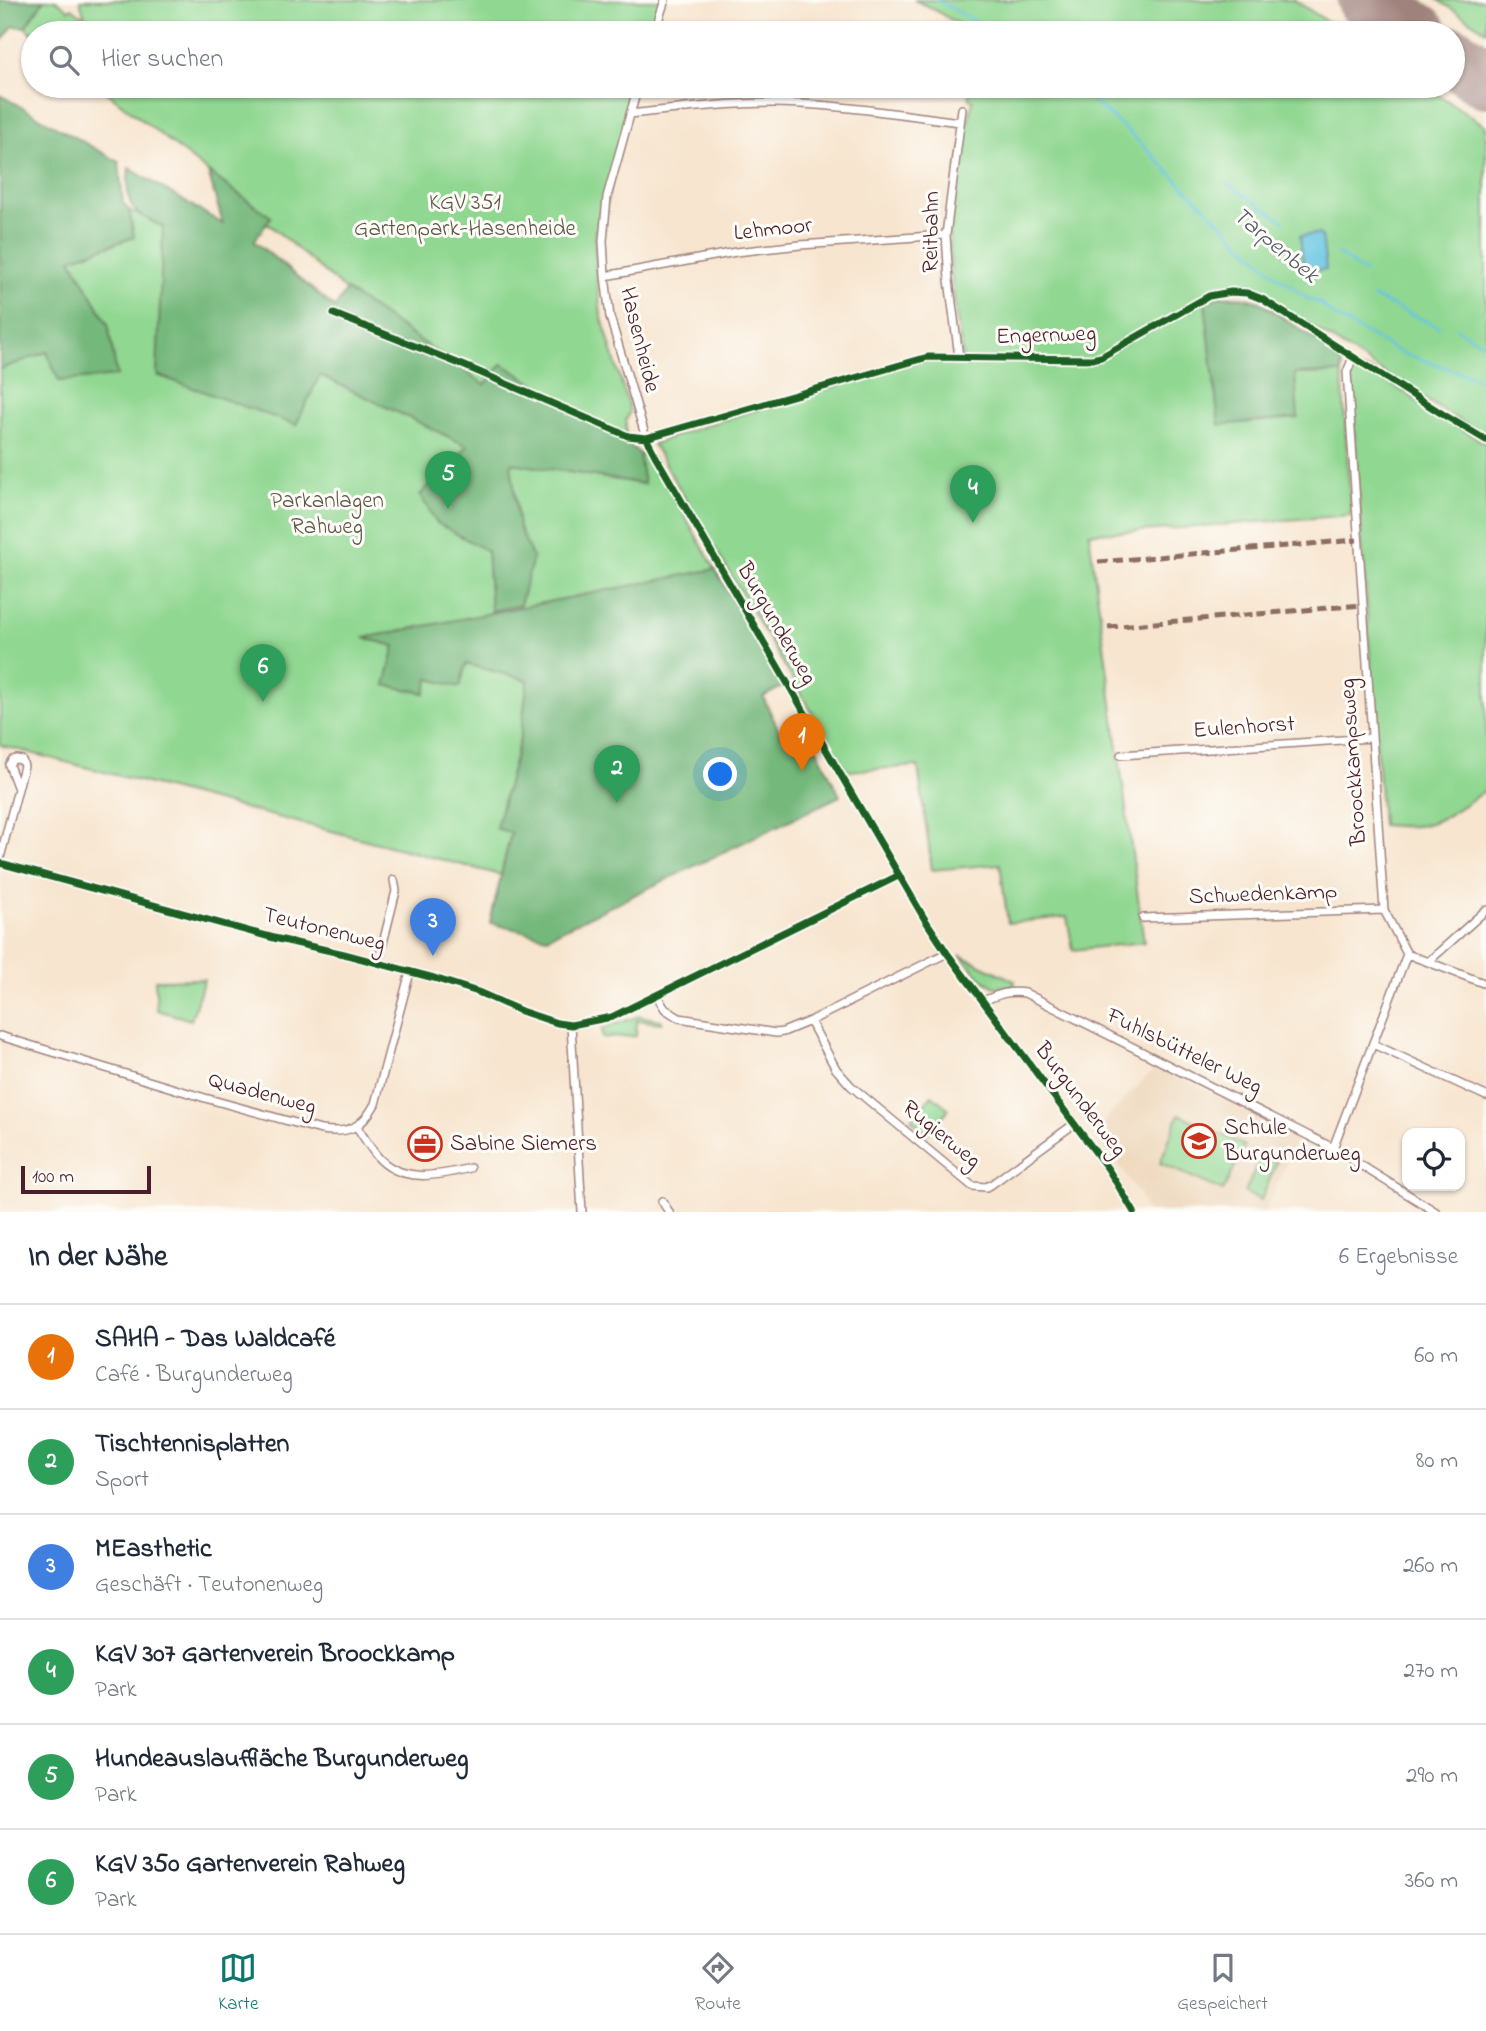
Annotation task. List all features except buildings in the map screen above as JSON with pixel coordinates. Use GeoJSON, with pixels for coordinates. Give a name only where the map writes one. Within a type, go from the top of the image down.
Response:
{"type":"FeatureCollection","features":[{"type":"Feature","properties":{"kind":"street"},"geometry":{"type":"LineString","coordinates":[[658,21],[665,0]]}},
{"type":"Feature","properties":{"kind":"street","name":"Hasenheide"},"geometry":{"type":"LineString","coordinates":[[635,98],[607,197],[603,241],[610,317],[646,438]]}},
{"type":"Feature","properties":{"kind":"street"},"geometry":{"type":"LineString","coordinates":[[630,114],[774,103],[862,109],[960,122]]}},
{"type":"Feature","properties":{"kind":"street","name":"Reitbahn"},"geometry":{"type":"LineString","coordinates":[[959,357],[949,280],[947,235],[962,109]]}},
{"type":"Feature","properties":{"kind":"street","name":"Lehmoor"},"geometry":{"type":"LineString","coordinates":[[605,276],[749,251],[947,235]]}},
{"type":"Feature","properties":{"kind":"street","name":"Engernweg"},"geometry":{"type":"LineString","coordinates":[[646,438],[928,357],[1101,357],[1209,296],[1231,292],[1247,293],[1262,299],[1486,440]]}},
{"type":"Feature","properties":{"kind":"street"},"geometry":{"type":"LineString","coordinates":[[334,314],[465,366],[628,436],[646,438]]}},
{"type":"Feature","properties":{"kind":"street","name":"Broockkampsweg"},"geometry":{"type":"LineString","coordinates":[[1353,357],[1347,372],[1384,910],[1406,954]]}},
{"type":"Feature","properties":{"kind":"street","name":"Burgunderweg"},"geometry":{"type":"LineString","coordinates":[[646,438],[898,876],[947,953],[1108,1169],[1134,1212]]}},
{"type":"Feature","properties":{"kind":"street","name":"Eulenhorst"},"geometry":{"type":"LineString","coordinates":[[1121,755],[1371,738]]}},
{"type":"Feature","properties":{"kind":"street","name":"Teutonenweg"},"geometry":{"type":"LineString","coordinates":[[18,789],[0,861],[274,938],[410,972],[478,992],[539,1018],[571,1025],[612,1017],[898,876]]}},
{"type":"Feature","properties":{"kind":"street","name":"Teutonenweg"},"geometry":{"type":"LineString","coordinates":[[378,963],[396,891],[394,880]]}},
{"type":"Feature","properties":{"kind":"street","name":"Schwedenkamp"},"geometry":{"type":"LineString","coordinates":[[1143,918],[1384,910]]}},
{"type":"Feature","properties":{"kind":"street"},"geometry":{"type":"LineString","coordinates":[[1428,962],[1486,910]]}},
{"type":"Feature","properties":{"kind":"street"},"geometry":{"type":"LineString","coordinates":[[657,996],[671,1014],[692,1021],[776,1033],[810,1021],[947,953]]}},
{"type":"Feature","properties":{"kind":"street"},"geometry":{"type":"LineString","coordinates":[[1333,1148],[1406,954],[1486,984]]}},
{"type":"Feature","properties":{"kind":"street"},"geometry":{"type":"LineString","coordinates":[[410,972],[375,1104],[357,1127],[377,1156],[391,1169],[404,1174],[441,1175],[470,1168]]}},
{"type":"Feature","properties":{"kind":"street","name":"Fuhlsbütteler Weg"},"geometry":{"type":"LineString","coordinates":[[983,1001],[1005,992],[1025,993],[1333,1148],[1436,1212]]}},
{"type":"Feature","properties":{"kind":"street","name":"Rugierweg"},"geometry":{"type":"LineString","coordinates":[[810,1021],[836,1069],[851,1086],[972,1186],[986,1187],[992,1184],[1074,1124]]}},
{"type":"Feature","properties":{"kind":"street"},"geometry":{"type":"LineString","coordinates":[[571,1025],[582,1212]]}},
{"type":"Feature","properties":{"kind":"street","name":"Quadenweg"},"geometry":{"type":"LineString","coordinates":[[0,1036],[308,1126],[330,1131],[357,1127]]}},
{"type":"Feature","properties":{"kind":"street"},"geometry":{"type":"LineString","coordinates":[[1373,1044],[1486,1096]]}},
{"type":"Feature","properties":{"kind":"street"},"geometry":{"type":"LineString","coordinates":[[662,1201],[669,1212]]}},
{"type":"Feature","properties":{"kind":"shaded area","name":"Schule Burgunderweg"},"geometry":{"type":"Polygon","coordinates":[[[1157,1066],[1298,1135],[1265,1212],[1147,1212],[1140,1193],[1135,1190],[1119,1164],[1093,1132],[1157,1066]]]}},
{"type":"Feature","properties":{"kind":"green space"},"geometry":{"type":"Polygon","coordinates":[[[0,0],[44,0],[29,21],[21,21],[21,27],[13,26],[0,43],[0,0]]]}},
{"type":"Feature","properties":{"kind":"green space"},"geometry":{"type":"Polygon","coordinates":[[[44,0],[56,0],[85,18],[80,0],[662,0],[656,21],[29,21],[44,0]]]}},
{"type":"Feature","properties":{"kind":"green space"},"geometry":{"type":"Polygon","coordinates":[[[914,0],[1294,0],[1326,21],[953,21],[914,0]]]}},
{"type":"Feature","properties":{"kind":"green space"},"geometry":{"type":"Polygon","coordinates":[[[1438,0],[1486,0],[1486,31],[1438,0]]]}},
{"type":"Feature","properties":{"kind":"green space"},"geometry":{"type":"Polygon","coordinates":[[[0,95],[119,162],[123,203],[129,210],[134,237],[71,259],[108,324],[117,376],[59,381],[47,352],[0,369],[0,95]]]}},
{"type":"Feature","properties":{"kind":"green space","name":"KGV 351 Gartenpark-Hasenheide"},"geometry":{"type":"Polygon","coordinates":[[[114,98],[632,98],[604,213],[600,215],[597,231],[595,230],[601,315],[630,411],[626,420],[626,440],[502,364],[486,386],[351,295],[208,172],[114,98]]]}},
{"type":"Feature","properties":{"kind":"green space"},"geometry":{"type":"Polygon","coordinates":[[[1443,98],[1486,126],[1486,436],[1264,296],[1248,290],[1221,289],[1221,296],[1260,302],[1338,355],[1342,373],[1351,515],[1089,533],[1144,942],[1073,950],[1067,917],[1008,923],[1000,864],[932,870],[918,766],[847,771],[653,444],[921,360],[963,362],[952,278],[950,227],[956,179],[973,100],[969,99],[1443,98]]]}},
{"type":"Feature","properties":{"kind":"green space"},"geometry":{"type":"Polygon","coordinates":[[[129,168],[223,224],[208,172],[271,217],[254,241],[335,308],[346,290],[485,385],[502,364],[626,440],[639,454],[644,484],[511,463],[519,528],[533,558],[520,605],[491,611],[487,551],[437,523],[420,495],[468,446],[320,375],[296,425],[157,375],[163,227],[143,216],[132,206],[128,191],[129,168]]]}},
{"type":"Feature","properties":{"kind":"green space","name":"Parkanlagen Rahweg"},"geometry":{"type":"Polygon","coordinates":[[[129,210],[163,226],[320,375],[468,446],[511,462],[644,484],[639,454],[652,458],[715,569],[366,638],[395,646],[386,685],[424,693],[428,679],[466,664],[528,680],[520,739],[496,828],[511,832],[501,875],[0,745],[0,369],[108,324],[71,259],[134,237],[129,210]]]}},
{"type":"Feature","properties":{"kind":"green space"},"geometry":{"type":"Polygon","coordinates":[[[1221,296],[1260,302],[1338,355],[1342,373],[1295,374],[1298,418],[1219,425],[1205,303],[1221,296]]]}},
{"type":"Feature","properties":{"kind":"green space"},"geometry":{"type":"Polygon","coordinates":[[[1354,369],[1370,370],[1486,444],[1486,790],[1444,817],[1416,826],[1382,825],[1350,372],[1354,369]]]}},
{"type":"Feature","properties":{"kind":"green space"},"geometry":{"type":"Polygon","coordinates":[[[715,569],[783,686],[763,697],[781,735],[804,723],[840,796],[547,937],[490,923],[511,833],[496,828],[520,739],[528,680],[466,664],[460,687],[429,679],[425,693],[385,685],[395,646],[364,638],[715,569]]]}},
{"type":"Feature","properties":{"kind":"green space"},"geometry":{"type":"Polygon","coordinates":[[[960,955],[1015,981],[1014,986],[995,987],[984,981],[960,955]]]}},
{"type":"Feature","properties":{"kind":"green space"},"geometry":{"type":"Polygon","coordinates":[[[204,979],[191,1020],[157,1010],[155,980],[204,979]]]}},
{"type":"Feature","properties":{"kind":"green space"},"geometry":{"type":"Polygon","coordinates":[[[639,1016],[662,1020],[662,1023],[637,1020],[636,1036],[603,1038],[602,1029],[639,1016]]]}},
{"type":"Feature","properties":{"kind":"green space"},"geometry":{"type":"Polygon","coordinates":[[[932,1095],[949,1109],[927,1134],[911,1119],[932,1095]]]}},
{"type":"Feature","properties":{"kind":"green space"},"geometry":{"type":"Polygon","coordinates":[[[1179,1114],[1245,1146],[1223,1191],[1160,1163],[1179,1114]]]}},
{"type":"Feature","properties":{"kind":"green space"},"geometry":{"type":"Polygon","coordinates":[[[1261,1155],[1277,1162],[1261,1200],[1245,1193],[1261,1155]]]}},
{"type":"Feature","properties":{"kind":"water"},"geometry":{"type":"Polygon","coordinates":[[[1300,236],[1322,236],[1326,269],[1304,272],[1300,236]]]}},
{"type":"Feature","properties":{"kind":"waterway","name":"Tarpenbek"},"geometry":{"type":"LineString","coordinates":[[936,0],[975,21]]}},
{"type":"Feature","properties":{"kind":"waterway","name":"Tarpenbek"},"geometry":{"type":"LineString","coordinates":[[1089,98],[1129,132],[1243,245],[1308,299],[1320,303],[1336,317],[1401,353],[1486,381]]}},
{"type":"Feature","properties":{"kind":"waterway"},"geometry":{"type":"LineString","coordinates":[[1226,183],[1284,221]]}},
{"type":"Feature","properties":{"kind":"waterway"},"geometry":{"type":"LineString","coordinates":[[1337,253],[1365,273]]}},
{"type":"Feature","properties":{"kind":"waterway"},"geometry":{"type":"LineString","coordinates":[[1373,297],[1439,327]]}},
{"type":"Feature","properties":{"kind":"waterway"},"geometry":{"type":"LineString","coordinates":[[1456,328],[1486,346]]}},
{"type":"Feature","properties":{"kind":"runway"},"geometry":{"type":"LineString","coordinates":[[1367,0],[1399,21]]}},
{"type":"Feature","properties":{"kind":"runway"},"geometry":{"type":"LineString","coordinates":[[1465,64],[1486,78]]}},
{"type":"Feature","properties":{"kind":"marked path"},"geometry":{"type":"LineString","coordinates":[[1098,562],[1357,540]]}},
{"type":"Feature","properties":{"kind":"marked path"},"geometry":{"type":"LineString","coordinates":[[1108,627],[1362,605]]}},
{"type":"Feature","properties":{"kind":"cycle path"},"geometry":{"type":"LineString","coordinates":[[334,314],[465,366],[628,436],[646,438],[928,357],[1101,357],[1209,296],[1231,292],[1247,293],[1262,299],[1486,440]]}},
{"type":"Feature","properties":{"kind":"cycle path"},"geometry":{"type":"LineString","coordinates":[[646,438],[924,918],[947,953],[1108,1169],[1134,1212]]}},
{"type":"Feature","properties":{"kind":"cycle path"},"geometry":{"type":"LineString","coordinates":[[0,863],[274,938],[434,978],[478,992],[521,1011],[571,1025],[612,1017],[898,876]]}},
{"type":"Feature","properties":{"kind":"place","name":"Hundeauslauffläche Burgunderweg"},"geometry":{"type":"Point","coordinates":[448,509]}},
{"type":"Feature","properties":{"kind":"place","name":"KGV 307 Gartenverein Broockkamp"},"geometry":{"type":"Point","coordinates":[973,523]}},
{"type":"Feature","properties":{"kind":"place","name":"KGV 350 Gartenverein Rahweg"},"geometry":{"type":"Point","coordinates":[263,702]}},
{"type":"Feature","properties":{"kind":"place","name":"SAHA - Das Waldcafé"},"geometry":{"type":"Point","coordinates":[802,771]}},
{"type":"Feature","properties":{"kind":"place","name":"Tischtennisplatten"},"geometry":{"type":"Point","coordinates":[617,803]}},
{"type":"Feature","properties":{"kind":"place","name":"MEasthetic"},"geometry":{"type":"Point","coordinates":[433,956]}},
{"type":"Feature","properties":{"kind":"place","name":"Schule Burgunderweg"},"geometry":{"type":"Point","coordinates":[1199,1141]}},
{"type":"Feature","properties":{"kind":"place","name":"Sabine Siemers"},"geometry":{"type":"Point","coordinates":[425,1144]}}]}
